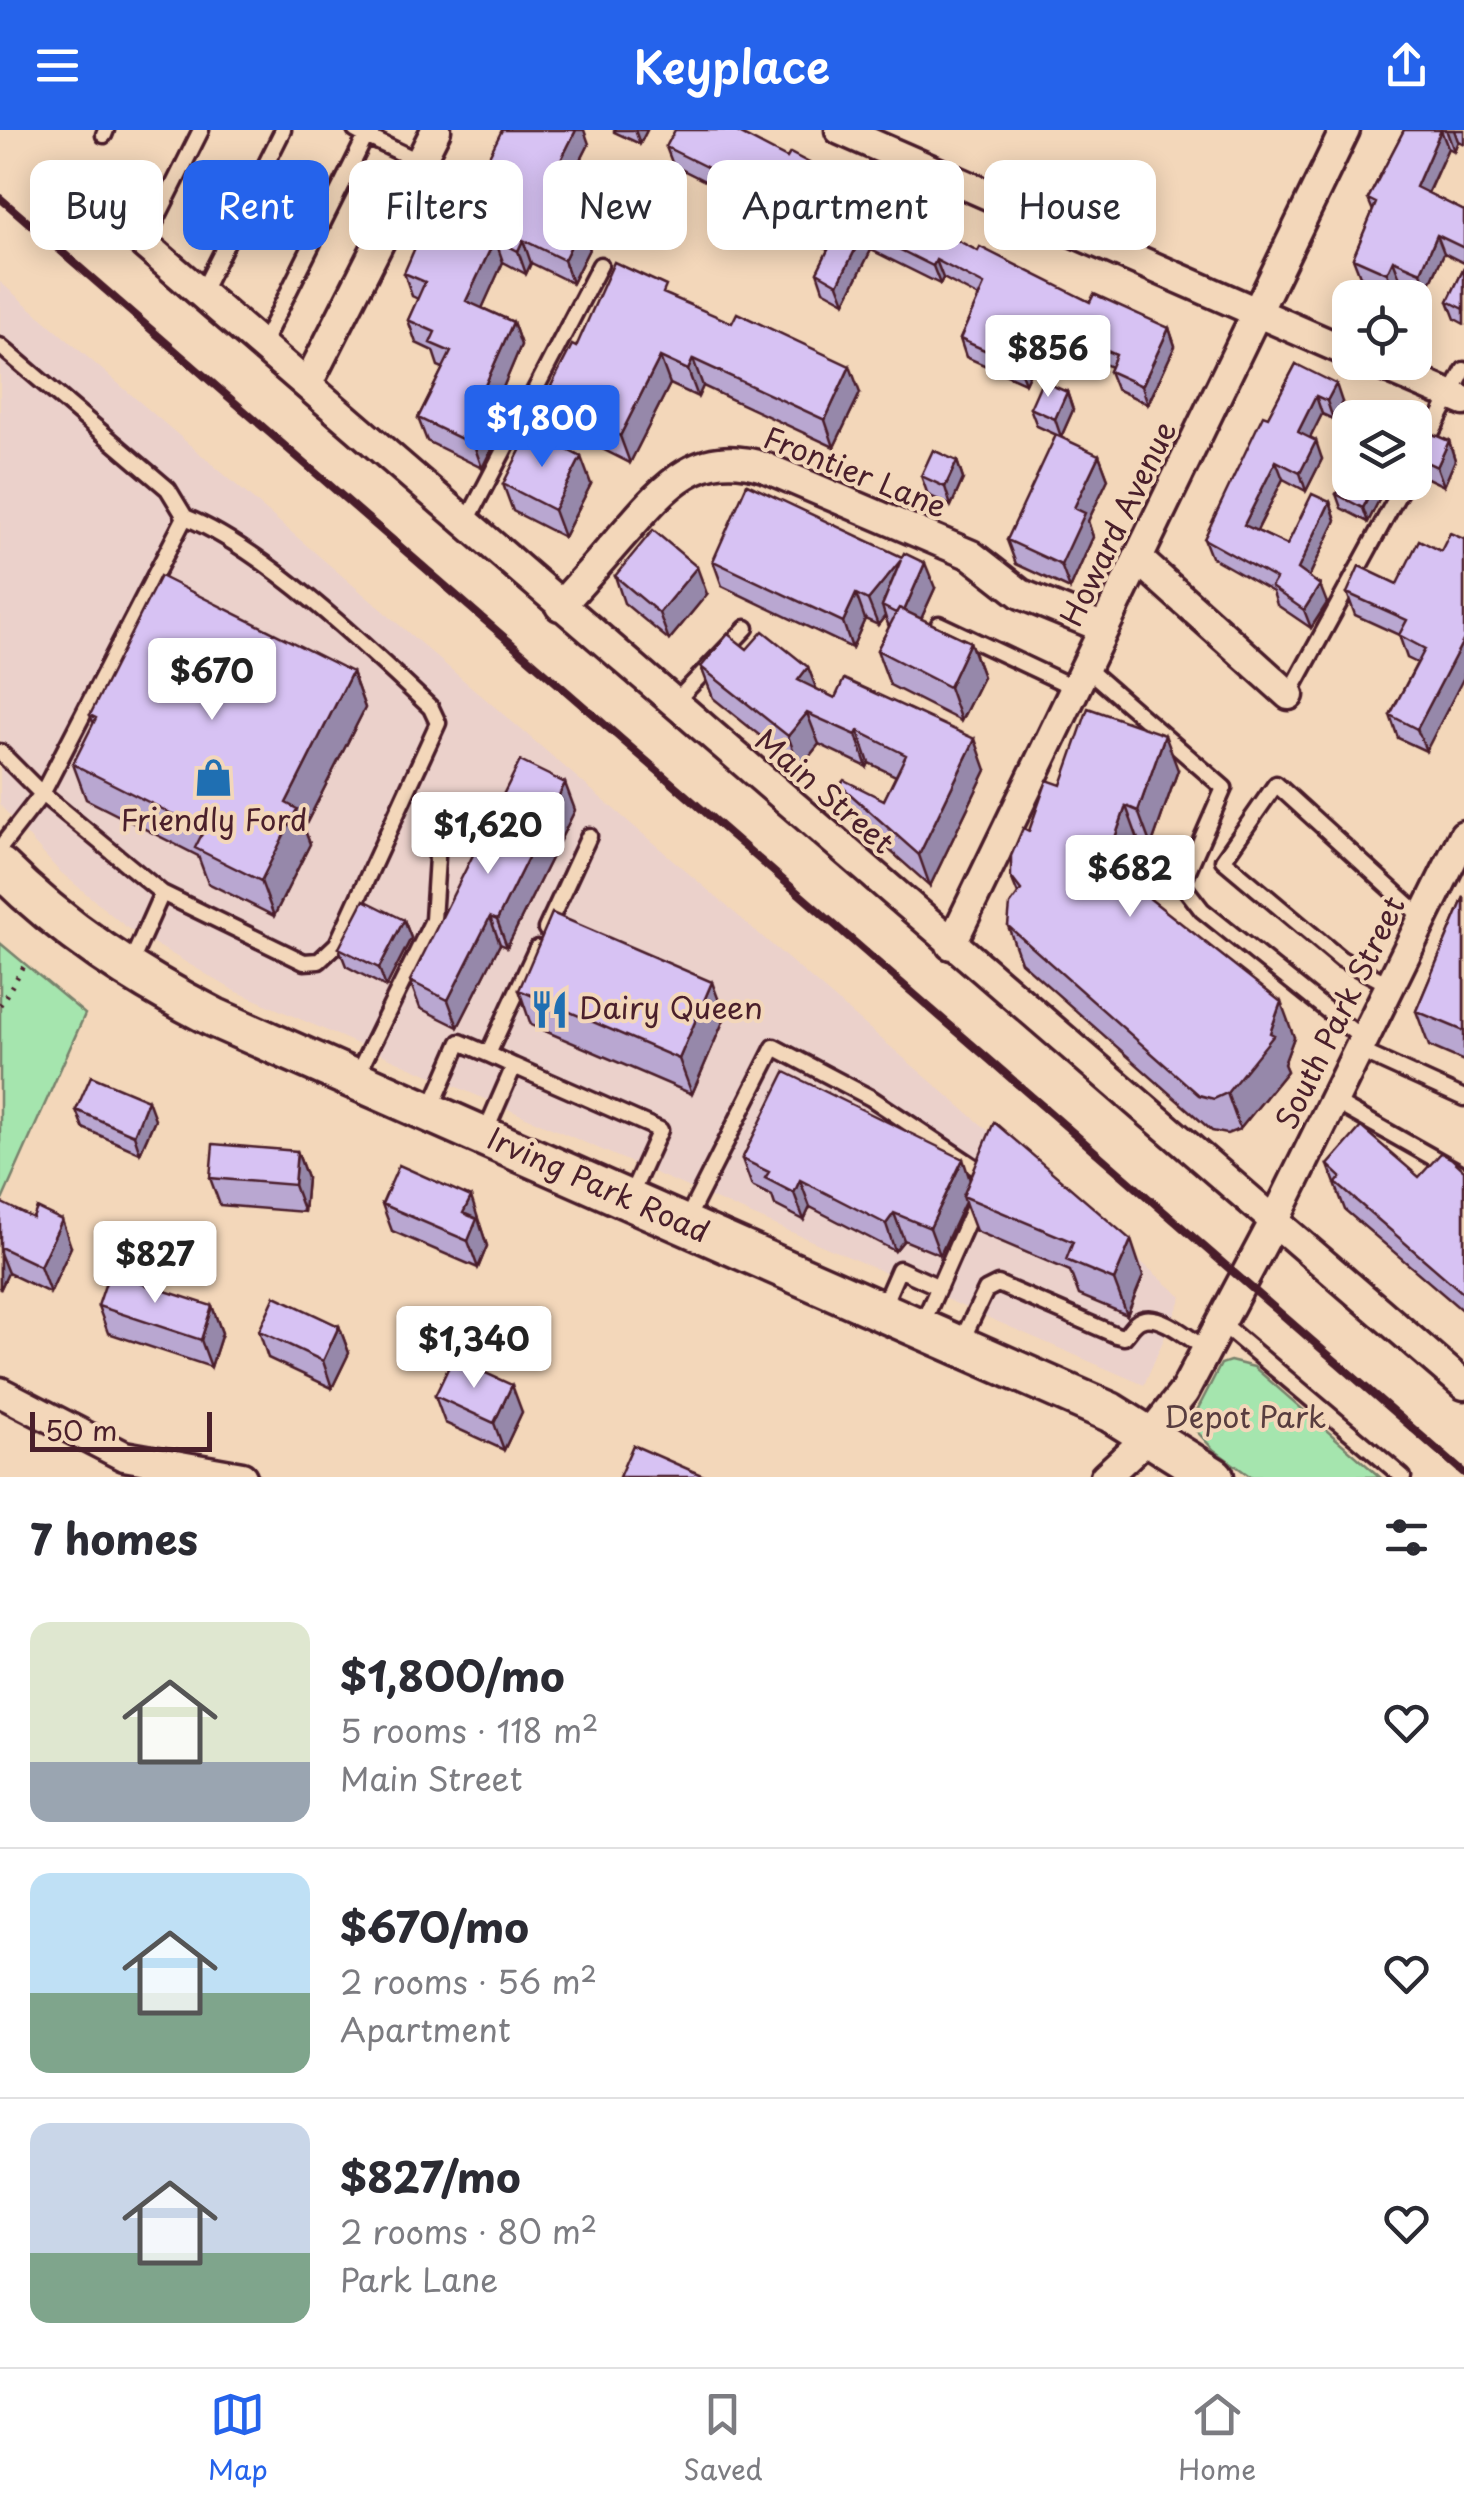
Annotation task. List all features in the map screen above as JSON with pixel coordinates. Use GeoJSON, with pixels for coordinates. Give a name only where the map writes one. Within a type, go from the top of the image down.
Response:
{"type":"FeatureCollection","features":[{"type":"Feature","properties":{"kind":"main road","name":"Irving Park Road"},"geometry":{"type":"LineString","coordinates":[[0,867],[66,928],[127,970],[215,1018],[1110,1412],[1214,1477]]}},
{"type":"Feature","properties":{"kind":"street"},"geometry":{"type":"LineString","coordinates":[[421,160],[436,130]]}},
{"type":"Feature","properties":{"kind":"street"},"geometry":{"type":"LineString","coordinates":[[840,130],[1332,345]]}},
{"type":"Feature","properties":{"kind":"street","name":"Howard Avenue"},"geometry":{"type":"LineString","coordinates":[[951,946],[1345,130]]}},
{"type":"Feature","properties":{"kind":"street","name":"Main Street"},"geometry":{"type":"LineString","coordinates":[[151,250],[1464,1386]]}},
{"type":"Feature","properties":{"kind":"street"},"geometry":{"type":"LineString","coordinates":[[308,384],[376,250]]}},
{"type":"Feature","properties":{"kind":"street"},"geometry":{"type":"LineString","coordinates":[[1414,380],[1458,399]]}},
{"type":"Feature","properties":{"kind":"street","name":"Frontier Lane"},"geometry":{"type":"LineString","coordinates":[[560,606],[674,478],[701,464],[733,460],[764,467],[971,556],[1021,594],[1104,628]]}},
{"type":"Feature","properties":{"kind":"street"},"geometry":{"type":"LineString","coordinates":[[1138,558],[1289,695]]}},
{"type":"Feature","properties":{"kind":"street","name":"South Park Street"},"geometry":{"type":"LineString","coordinates":[[1105,1477],[1149,1436],[1184,1392],[1460,854]]}},
{"type":"Feature","properties":{"kind":"street"},"geometry":{"type":"LineString","coordinates":[[0,1392],[124,1456],[242,1477]]}},
{"type":"Feature","properties":{"kind":"lane"},"geometry":{"type":"LineString","coordinates":[[163,206],[201,130]]}},
{"type":"Feature","properties":{"kind":"lane"},"geometry":{"type":"LineString","coordinates":[[202,292],[282,130]]}},
{"type":"Feature","properties":{"kind":"lane"},"geometry":{"type":"LineString","coordinates":[[262,345],[361,133],[416,160]]}},
{"type":"Feature","properties":{"kind":"lane"},"geometry":{"type":"LineString","coordinates":[[466,523],[600,265]]}},
{"type":"Feature","properties":{"kind":"lane"},"geometry":{"type":"LineString","coordinates":[[0,346],[168,489],[185,517],[208,526],[311,601],[432,708],[438,722],[338,944],[319,961],[304,962],[162,893],[42,794],[0,752]]}},
{"type":"Feature","properties":{"kind":"lane"},"geometry":{"type":"LineString","coordinates":[[1432,438],[1458,399],[1464,370]]}},
{"type":"Feature","properties":{"kind":"lane"},"geometry":{"type":"LineString","coordinates":[[1289,695],[1395,500]]}},
{"type":"Feature","properties":{"kind":"lane"},"geometry":{"type":"LineString","coordinates":[[0,848],[42,794],[185,517]]}},
{"type":"Feature","properties":{"kind":"lane"},"geometry":{"type":"LineString","coordinates":[[939,624],[1080,678],[1224,788],[1182,884],[1202,910],[1361,1045],[1464,1098]]}},
{"type":"Feature","properties":{"kind":"lane"},"geometry":{"type":"LineString","coordinates":[[673,704],[746,628]]}},
{"type":"Feature","properties":{"kind":"lane"},"geometry":{"type":"LineString","coordinates":[[1390,985],[1341,959],[1223,860],[1276,784],[1424,918]]}},
{"type":"Feature","properties":{"kind":"lane"},"geometry":{"type":"LineString","coordinates":[[488,1054],[588,836]]}},
{"type":"Feature","properties":{"kind":"lane"},"geometry":{"type":"LineString","coordinates":[[354,1079],[434,920],[437,857]]}},
{"type":"Feature","properties":{"kind":"lane"},"geometry":{"type":"LineString","coordinates":[[127,970],[162,893]]}},
{"type":"Feature","properties":{"kind":"lane"},"geometry":{"type":"LineString","coordinates":[[430,1112],[460,1042],[660,1130],[629,1200]]}},
{"type":"Feature","properties":{"kind":"lane"},"geometry":{"type":"LineString","coordinates":[[684,1224],[774,1047],[871,1098],[989,1175],[920,1327]]}},
{"type":"Feature","properties":{"kind":"lane"},"geometry":{"type":"LineString","coordinates":[[484,1136],[514,1066]]}},
{"type":"Feature","properties":{"kind":"lane"},"geometry":{"type":"LineString","coordinates":[[1334,1101],[1417,1144],[1464,1175]]}},
{"type":"Feature","properties":{"kind":"lane"},"geometry":{"type":"LineString","coordinates":[[881,1310],[899,1269],[939,1286]]}},
{"type":"Feature","properties":{"kind":"lane"},"geometry":{"type":"LineString","coordinates":[[959,1345],[986,1290],[998,1284],[1124,1337],[1135,1322],[1146,1318],[1159,1320],[1207,1350]]}},
{"type":"Feature","properties":{"kind":"lane"},"geometry":{"type":"LineString","coordinates":[[1221,1324],[1403,1477]]}},
{"type":"Feature","properties":{"kind":"path"},"geometry":{"type":"LineString","coordinates":[[0,1004],[26,964]]}},
{"type":"Feature","properties":{"kind":"shaded area"},"geometry":{"type":"Polygon","coordinates":[[[0,282],[1182,1297],[1144,1385],[233,990],[126,927],[58,870],[0,805],[0,282]]]}},
{"type":"Feature","properties":{"kind":"green space"},"geometry":{"type":"Polygon","coordinates":[[[0,943],[85,1014],[0,1205],[0,943]]]}},
{"type":"Feature","properties":{"kind":"green space","name":"Depot Park"},"geometry":{"type":"Polygon","coordinates":[[[1230,1361],[1254,1367],[1380,1477],[1251,1477],[1214,1450],[1190,1424],[1221,1364],[1230,1361]]]}},
{"type":"Feature","properties":{"kind":"building"},"geometry":{"type":"Polygon","coordinates":[[[502,130],[576,130],[561,160],[543,160],[543,250],[523,240],[523,160],[487,160],[502,130]]]}},
{"type":"Feature","properties":{"kind":"building"},"geometry":{"type":"Polygon","coordinates":[[[675,130],[733,130],[787,158],[790,153],[803,160],[707,160],[707,167],[666,147],[675,130]]]}},
{"type":"Feature","properties":{"kind":"building"},"geometry":{"type":"Polygon","coordinates":[[[1404,130],[1441,130],[1416,187],[1464,211],[1464,248],[1437,235],[1421,272],[1393,260],[1387,273],[1353,258],[1376,203],[1368,199],[1404,130]]]}},
{"type":"Feature","properties":{"kind":"building"},"geometry":{"type":"Polygon","coordinates":[[[964,244],[978,251],[980,247],[1090,302],[1094,294],[1169,328],[1142,386],[1109,371],[1116,355],[1049,325],[1047,329],[1037,324],[1018,365],[960,339],[984,285],[936,260],[933,266],[901,250],[964,250],[964,244]]]}},
{"type":"Feature","properties":{"kind":"building"},"geometry":{"type":"Polygon","coordinates":[[[414,250],[490,250],[466,301],[513,322],[476,406],[490,413],[474,445],[418,418],[451,352],[430,343],[435,332],[408,320],[425,282],[404,273],[414,250]]]}},
{"type":"Feature","properties":{"kind":"building"},"geometry":{"type":"Polygon","coordinates":[[[544,250],[569,250],[564,260],[544,250]]]}},
{"type":"Feature","properties":{"kind":"building"},"geometry":{"type":"Polygon","coordinates":[[[828,250],[855,250],[838,284],[817,272],[828,250]]]}},
{"type":"Feature","properties":{"kind":"building"},"geometry":{"type":"Polygon","coordinates":[[[614,262],[666,286],[663,293],[732,323],[737,313],[850,366],[825,420],[693,359],[688,370],[660,357],[620,436],[545,398],[572,345],[576,347],[614,262]]]}},
{"type":"Feature","properties":{"kind":"building"},"geometry":{"type":"Polygon","coordinates":[[[1464,268],[1464,309],[1448,301],[1464,268]]]}},
{"type":"Feature","properties":{"kind":"building"},"geometry":{"type":"Polygon","coordinates":[[[1296,364],[1336,384],[1327,401],[1316,396],[1298,432],[1316,441],[1300,473],[1276,461],[1244,525],[1287,545],[1312,494],[1330,502],[1298,569],[1320,585],[1304,610],[1271,587],[1276,579],[1204,539],[1263,415],[1268,417],[1296,364]]]}},
{"type":"Feature","properties":{"kind":"building"},"geometry":{"type":"Polygon","coordinates":[[[1042,381],[1067,392],[1055,419],[1030,408],[1042,381]]]}},
{"type":"Feature","properties":{"kind":"building"},"geometry":{"type":"Polygon","coordinates":[[[530,431],[581,457],[554,510],[503,484],[530,431]]]}},
{"type":"Feature","properties":{"kind":"building"},"geometry":{"type":"Polygon","coordinates":[[[1432,434],[1449,441],[1437,467],[1432,465],[1432,434]]]}},
{"type":"Feature","properties":{"kind":"building"},"geometry":{"type":"Polygon","coordinates":[[[1056,435],[1099,455],[1074,508],[1085,513],[1061,565],[1007,540],[1056,435]]]}},
{"type":"Feature","properties":{"kind":"building"},"geometry":{"type":"Polygon","coordinates":[[[933,450],[957,461],[945,487],[921,476],[933,450]]]}},
{"type":"Feature","properties":{"kind":"building"},"geometry":{"type":"Polygon","coordinates":[[[747,484],[902,557],[904,553],[925,563],[904,611],[899,608],[896,613],[882,606],[901,560],[868,600],[856,594],[843,622],[713,561],[747,484]]]}},
{"type":"Feature","properties":{"kind":"building"},"geometry":{"type":"Polygon","coordinates":[[[1348,500],[1367,500],[1363,508],[1348,500]]]}},
{"type":"Feature","properties":{"kind":"building"},"geometry":{"type":"Polygon","coordinates":[[[653,530],[697,567],[659,613],[615,576],[653,530]]]}},
{"type":"Feature","properties":{"kind":"building"},"geometry":{"type":"Polygon","coordinates":[[[1450,533],[1464,539],[1464,639],[1417,729],[1390,715],[1425,649],[1399,635],[1407,620],[1347,593],[1359,566],[1397,584],[1419,540],[1441,551],[1450,533]]]}},
{"type":"Feature","properties":{"kind":"building","name":"Friendly Ford"},"geometry":{"type":"Polygon","coordinates":[[[160,576],[352,672],[286,803],[297,809],[261,881],[195,848],[204,830],[73,764],[96,718],[90,715],[160,576]]]}},
{"type":"Feature","properties":{"kind":"building"},"geometry":{"type":"Polygon","coordinates":[[[899,608],[970,642],[949,687],[877,650],[899,608]]]}},
{"type":"Feature","properties":{"kind":"building"},"geometry":{"type":"Polygon","coordinates":[[[763,631],[808,667],[798,680],[835,698],[844,679],[975,739],[919,855],[840,785],[844,780],[884,800],[906,755],[858,731],[856,735],[807,713],[788,736],[701,667],[728,634],[747,649],[763,631]]]}},
{"type":"Feature","properties":{"kind":"building"},"geometry":{"type":"Polygon","coordinates":[[[1088,708],[1165,735],[1138,811],[1126,806],[1106,864],[1281,1002],[1270,1033],[1274,1035],[1227,1093],[1214,1099],[1199,1095],[1008,926],[1010,905],[1021,890],[1011,877],[1011,856],[1023,828],[1029,831],[1047,780],[1061,785],[1088,708]]]}},
{"type":"Feature","properties":{"kind":"building"},"geometry":{"type":"Polygon","coordinates":[[[520,761],[565,783],[497,920],[490,917],[448,1000],[410,981],[520,761]]]}},
{"type":"Feature","properties":{"kind":"building"},"geometry":{"type":"Polygon","coordinates":[[[1464,897],[1464,1031],[1416,1011],[1464,897]]]}},
{"type":"Feature","properties":{"kind":"building"},"geometry":{"type":"Polygon","coordinates":[[[364,900],[404,920],[379,968],[339,948],[364,900]]]}},
{"type":"Feature","properties":{"kind":"building"},"geometry":{"type":"Polygon","coordinates":[[[552,913],[712,982],[679,1059],[519,990],[552,913]]]}},
{"type":"Feature","properties":{"kind":"building"},"geometry":{"type":"Polygon","coordinates":[[[785,1072],[963,1159],[930,1228],[894,1213],[886,1224],[800,1180],[794,1193],[765,1178],[769,1172],[742,1159],[785,1072]]]}},
{"type":"Feature","properties":{"kind":"building"},"geometry":{"type":"Polygon","coordinates":[[[91,1076],[148,1100],[134,1135],[76,1110],[91,1076]]]}},
{"type":"Feature","properties":{"kind":"building"},"geometry":{"type":"Polygon","coordinates":[[[994,1122],[1131,1240],[1114,1280],[1066,1260],[1073,1242],[963,1196],[994,1122]]]}},
{"type":"Feature","properties":{"kind":"building"},"geometry":{"type":"Polygon","coordinates":[[[1361,1127],[1419,1177],[1441,1153],[1464,1170],[1464,1294],[1336,1183],[1341,1177],[1328,1165],[1361,1127]]]}},
{"type":"Feature","properties":{"kind":"building"},"geometry":{"type":"Polygon","coordinates":[[[213,1144],[297,1151],[294,1185],[210,1178],[213,1144]]]}},
{"type":"Feature","properties":{"kind":"building"},"geometry":{"type":"Polygon","coordinates":[[[399,1165],[471,1197],[463,1213],[477,1219],[468,1241],[382,1204],[399,1165]]]}},
{"type":"Feature","properties":{"kind":"building"},"geometry":{"type":"Polygon","coordinates":[[[0,1202],[33,1218],[37,1208],[62,1220],[40,1266],[0,1247],[0,1202]]]}},
{"type":"Feature","properties":{"kind":"building"},"geometry":{"type":"Polygon","coordinates":[[[109,1273],[212,1306],[201,1340],[98,1306],[109,1273]]]}},
{"type":"Feature","properties":{"kind":"building"},"geometry":{"type":"Polygon","coordinates":[[[275,1296],[339,1326],[323,1361],[259,1331],[275,1296]]]}},
{"type":"Feature","properties":{"kind":"building"},"geometry":{"type":"Polygon","coordinates":[[[453,1358],[512,1385],[494,1423],[435,1396],[453,1358]]]}},
{"type":"Feature","properties":{"kind":"building"},"geometry":{"type":"Polygon","coordinates":[[[633,1445],[706,1477],[619,1477],[633,1445]]]}},
{"type":"Feature","properties":{"kind":"railway"},"geometry":{"type":"LineString","coordinates":[[0,198],[1464,1473]]}},
{"type":"Feature","properties":{"kind":"place","name":"Friendly Ford"},"geometry":{"type":"Point","coordinates":[214,777]}},
{"type":"Feature","properties":{"kind":"place","name":"Dairy Queen"},"geometry":{"type":"Point","coordinates":[549,1009]}}]}
